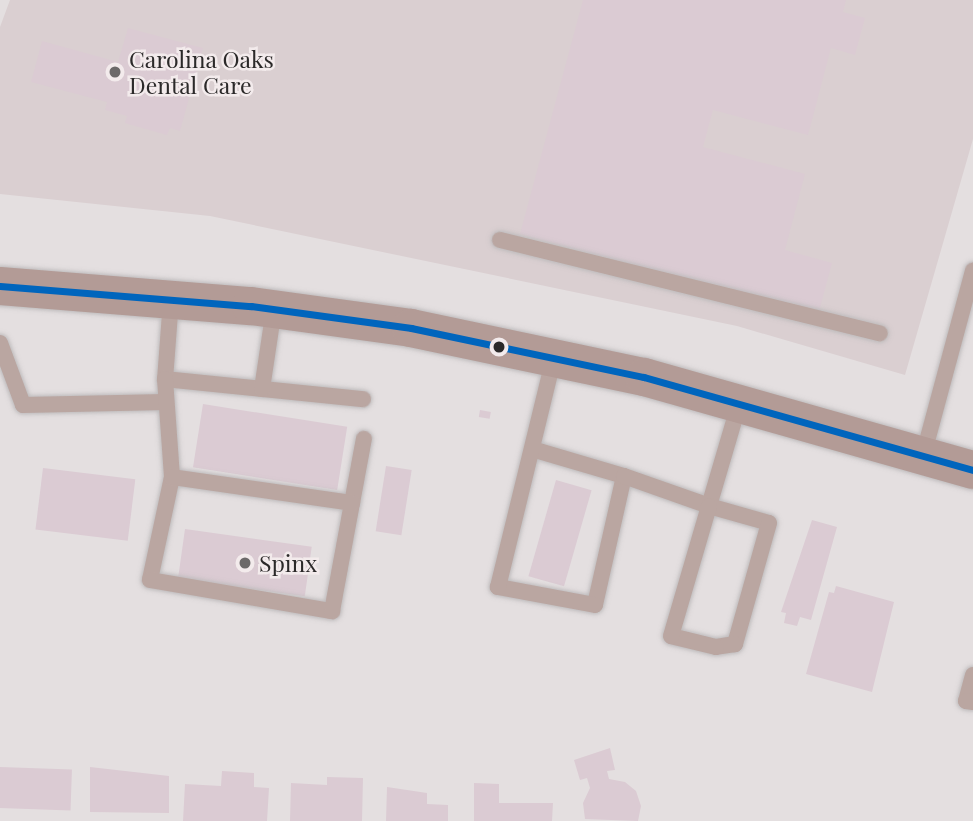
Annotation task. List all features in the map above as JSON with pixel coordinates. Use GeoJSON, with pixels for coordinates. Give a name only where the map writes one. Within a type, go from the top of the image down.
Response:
{"type":"FeatureCollection","features":[{"type":"Feature","properties":{"kind":"main road"},"geometry":{"type":"LineString","coordinates":[[0,286],[274,309],[411,328],[554,358],[739,404],[973,470]]}},
{"type":"Feature","properties":{"kind":"lane"},"geometry":{"type":"LineString","coordinates":[[500,240],[880,333]]}},
{"type":"Feature","properties":{"kind":"lane"},"geometry":{"type":"LineString","coordinates":[[923,456],[972,276]]}},
{"type":"Feature","properties":{"kind":"lane"},"geometry":{"type":"LineString","coordinates":[[171,299],[165,379],[172,477],[150,580],[332,611],[363,439]]}},
{"type":"Feature","properties":{"kind":"lane"},"geometry":{"type":"LineString","coordinates":[[262,388],[274,309]]}},
{"type":"Feature","properties":{"kind":"lane"},"geometry":{"type":"LineString","coordinates":[[0,343],[23,405],[166,402]]}},
{"type":"Feature","properties":{"kind":"lane"},"geometry":{"type":"LineString","coordinates":[[554,358],[498,587],[595,606],[624,476]]}},
{"type":"Feature","properties":{"kind":"lane"},"geometry":{"type":"LineString","coordinates":[[165,379],[363,399]]}},
{"type":"Feature","properties":{"kind":"lane"},"geometry":{"type":"LineString","coordinates":[[532,449],[624,476],[709,506],[769,523],[734,645],[716,647],[671,636],[709,506],[739,404]]}},
{"type":"Feature","properties":{"kind":"lane"},"geometry":{"type":"LineString","coordinates":[[172,477],[352,503]]}},
{"type":"Feature","properties":{"kind":"lane"},"geometry":{"type":"LineString","coordinates":[[973,675],[966,701],[973,702]]}},
{"type":"Feature","properties":{"kind":"shaded area"},"geometry":{"type":"Polygon","coordinates":[[[10,0],[973,0],[973,139],[905,375],[737,326],[210,216],[0,194],[0,27],[10,0]]]}},
{"type":"Feature","properties":{"kind":"building"},"geometry":{"type":"Polygon","coordinates":[[[583,0],[846,0],[843,12],[865,18],[855,55],[831,48],[808,135],[713,110],[703,147],[805,174],[785,250],[832,263],[818,315],[520,234],[583,0]]]}},
{"type":"Feature","properties":{"kind":"building","name":"Carolina Oaks Dental Care"},"geometry":{"type":"Polygon","coordinates":[[[128,28],[203,48],[180,131],[170,128],[167,135],[125,123],[127,116],[105,110],[107,102],[31,82],[42,41],[118,62],[128,28]]]}},
{"type":"Feature","properties":{"kind":"building","name":"Spinx"},"geometry":{"type":"Polygon","coordinates":[[[203,404],[347,427],[337,490],[193,467],[203,404]]]}},
{"type":"Feature","properties":{"kind":"building"},"geometry":{"type":"Polygon","coordinates":[[[480,410],[491,412],[490,419],[479,417],[480,410]]]}},
{"type":"Feature","properties":{"kind":"building"},"geometry":{"type":"Polygon","coordinates":[[[386,466],[412,470],[401,535],[376,531],[386,466]]]}},
{"type":"Feature","properties":{"kind":"building"},"geometry":{"type":"Polygon","coordinates":[[[43,468],[135,479],[128,541],[35,530],[43,468]]]}},
{"type":"Feature","properties":{"kind":"building"},"geometry":{"type":"Polygon","coordinates":[[[556,480],[592,490],[564,586],[528,576],[556,480]]]}},
{"type":"Feature","properties":{"kind":"building"},"geometry":{"type":"Polygon","coordinates":[[[812,520],[837,527],[811,620],[800,617],[797,626],[784,623],[786,613],[781,612],[812,520]]]}},
{"type":"Feature","properties":{"kind":"building","name":"Spinx"},"geometry":{"type":"Polygon","coordinates":[[[185,529],[312,547],[305,596],[178,579],[185,529]]]}},
{"type":"Feature","properties":{"kind":"building"},"geometry":{"type":"Polygon","coordinates":[[[836,586],[894,602],[872,692],[806,674],[829,592],[834,593],[836,586]]]}},
{"type":"Feature","properties":{"kind":"building"},"geometry":{"type":"Polygon","coordinates":[[[610,748],[615,770],[607,771],[609,779],[625,782],[636,791],[641,806],[638,821],[585,819],[583,803],[590,788],[587,778],[580,780],[574,760],[610,748]]]}},
{"type":"Feature","properties":{"kind":"building"},"geometry":{"type":"Polygon","coordinates":[[[0,767],[72,770],[71,810],[0,808],[0,767]]]}},
{"type":"Feature","properties":{"kind":"building"},"geometry":{"type":"Polygon","coordinates":[[[90,767],[169,776],[169,813],[90,812],[90,767]]]}},
{"type":"Feature","properties":{"kind":"building"},"geometry":{"type":"Polygon","coordinates":[[[222,771],[254,773],[254,787],[269,788],[267,821],[183,821],[185,784],[221,786],[222,771]]]}},
{"type":"Feature","properties":{"kind":"building"},"geometry":{"type":"Polygon","coordinates":[[[327,777],[363,778],[362,821],[290,821],[291,783],[327,785],[327,777]]]}},
{"type":"Feature","properties":{"kind":"building"},"geometry":{"type":"Polygon","coordinates":[[[474,783],[499,784],[499,803],[553,803],[552,821],[474,821],[474,783]]]}},
{"type":"Feature","properties":{"kind":"building"},"geometry":{"type":"Polygon","coordinates":[[[387,787],[427,793],[427,804],[448,805],[448,821],[386,821],[387,787]]]}},
{"type":"Feature","properties":{"kind":"transit line"},"geometry":{"type":"LineString","coordinates":[[0,286],[251,306],[411,328],[644,377],[973,470]]}},
{"type":"Feature","properties":{"kind":"place","name":"Carolina Oaks Dental Care"},"geometry":{"type":"Point","coordinates":[115,72]}},
{"type":"Feature","properties":{"kind":"place","name":"Spinx"},"geometry":{"type":"Point","coordinates":[245,563]}}]}
